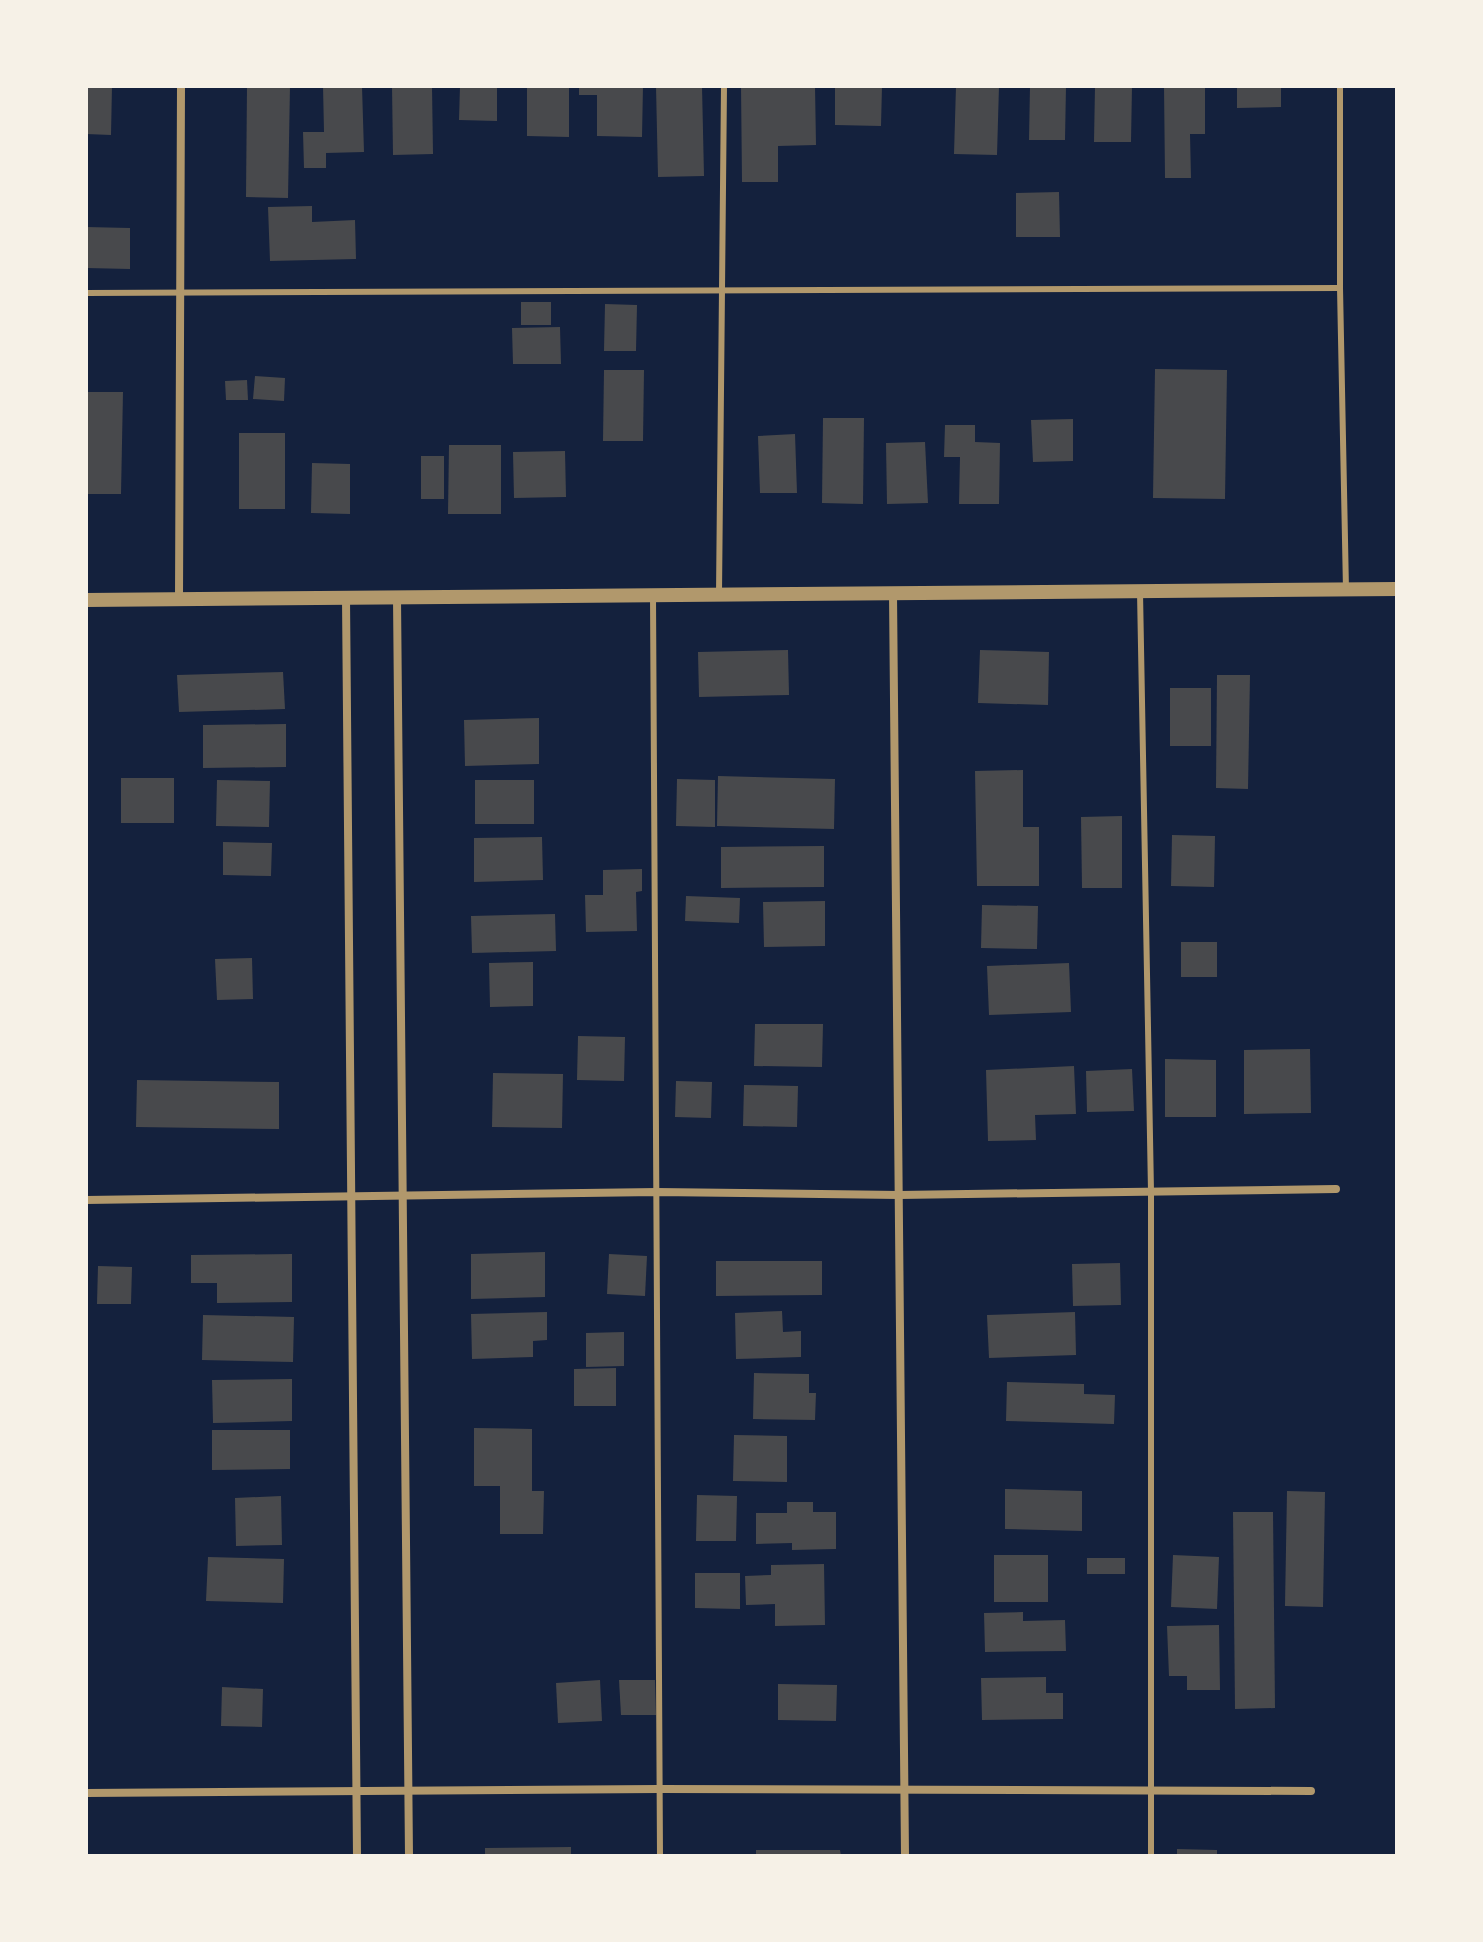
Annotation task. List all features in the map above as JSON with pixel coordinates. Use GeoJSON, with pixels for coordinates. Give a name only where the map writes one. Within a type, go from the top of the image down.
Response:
{"type":"FeatureCollection","features":[{"type":"Feature","properties":{"kind":"street"},"geometry":{"type":"LineString","coordinates":[[179,599],[181,86]]}},
{"type":"Feature","properties":{"kind":"street"},"geometry":{"type":"LineString","coordinates":[[86,600],[1397,589]]}},
{"type":"Feature","properties":{"kind":"street"},"geometry":{"type":"LineString","coordinates":[[893,594],[905,1856]]}},
{"type":"Feature","properties":{"kind":"street"},"geometry":{"type":"LineString","coordinates":[[346,598],[357,1856]]}},
{"type":"Feature","properties":{"kind":"street"},"geometry":{"type":"LineString","coordinates":[[397,598],[409,1856]]}},
{"type":"Feature","properties":{"kind":"street"},"geometry":{"type":"LineString","coordinates":[[86,1200],[657,1192],[899,1195],[1336,1189]]}},
{"type":"Feature","properties":{"kind":"street"},"geometry":{"type":"LineString","coordinates":[[86,1793],[659,1789],[1311,1791]]}},
{"type":"Feature","properties":{"kind":"lane"},"geometry":{"type":"LineString","coordinates":[[719,596],[724,86]]}},
{"type":"Feature","properties":{"kind":"lane"},"geometry":{"type":"LineString","coordinates":[[1340,86],[1340,288],[1346,590]]}},
{"type":"Feature","properties":{"kind":"lane"},"geometry":{"type":"LineString","coordinates":[[86,293],[1340,288]]}},
{"type":"Feature","properties":{"kind":"lane"},"geometry":{"type":"LineString","coordinates":[[1140,592],[1151,1191],[1151,1856]]}},
{"type":"Feature","properties":{"kind":"lane"},"geometry":{"type":"LineString","coordinates":[[653,596],[660,1856]]}},
{"type":"Feature","properties":{"kind":"building"},"geometry":{"type":"Polygon","coordinates":[[[86,86],[112,86],[111,135],[86,134],[86,86]]]}},
{"type":"Feature","properties":{"kind":"building"},"geometry":{"type":"Polygon","coordinates":[[[247,86],[290,86],[288,198],[246,197],[247,86]]]}},
{"type":"Feature","properties":{"kind":"building"},"geometry":{"type":"Polygon","coordinates":[[[323,86],[362,86],[364,152],[326,153],[326,168],[304,168],[303,132],[324,132],[323,86]]]}},
{"type":"Feature","properties":{"kind":"building"},"geometry":{"type":"Polygon","coordinates":[[[392,86],[432,86],[433,154],[393,155],[392,86]]]}},
{"type":"Feature","properties":{"kind":"building"},"geometry":{"type":"Polygon","coordinates":[[[460,86],[497,86],[497,121],[459,120],[460,86]]]}},
{"type":"Feature","properties":{"kind":"building"},"geometry":{"type":"Polygon","coordinates":[[[527,86],[569,86],[569,137],[527,136],[527,86]]]}},
{"type":"Feature","properties":{"kind":"building"},"geometry":{"type":"Polygon","coordinates":[[[579,86],[643,86],[642,137],[597,136],[597,95],[579,95],[579,86]]]}},
{"type":"Feature","properties":{"kind":"building"},"geometry":{"type":"Polygon","coordinates":[[[656,86],[702,86],[704,176],[658,177],[656,86]]]}},
{"type":"Feature","properties":{"kind":"building"},"geometry":{"type":"Polygon","coordinates":[[[741,86],[815,86],[816,145],[778,146],[778,182],[742,182],[741,86]]]}},
{"type":"Feature","properties":{"kind":"building"},"geometry":{"type":"Polygon","coordinates":[[[835,86],[882,86],[881,126],[835,125],[835,86]]]}},
{"type":"Feature","properties":{"kind":"building"},"geometry":{"type":"Polygon","coordinates":[[[956,86],[999,86],[997,155],[954,154],[956,86]]]}},
{"type":"Feature","properties":{"kind":"building"},"geometry":{"type":"Polygon","coordinates":[[[1030,86],[1066,86],[1065,140],[1029,140],[1030,86]]]}},
{"type":"Feature","properties":{"kind":"building"},"geometry":{"type":"Polygon","coordinates":[[[1095,86],[1132,86],[1131,142],[1094,142],[1095,86]]]}},
{"type":"Feature","properties":{"kind":"building"},"geometry":{"type":"Polygon","coordinates":[[[1164,86],[1205,86],[1205,134],[1190,134],[1191,178],[1165,178],[1164,86]]]}},
{"type":"Feature","properties":{"kind":"building"},"geometry":{"type":"Polygon","coordinates":[[[1237,86],[1281,86],[1281,107],[1237,108],[1237,86]]]}},
{"type":"Feature","properties":{"kind":"building"},"geometry":{"type":"Polygon","coordinates":[[[1059,192],[1060,237],[1016,237],[1016,193],[1059,192]]]}},
{"type":"Feature","properties":{"kind":"building"},"geometry":{"type":"Polygon","coordinates":[[[312,206],[312,222],[355,220],[356,259],[270,261],[268,207],[312,206]]]}},
{"type":"Feature","properties":{"kind":"building"},"geometry":{"type":"Polygon","coordinates":[[[86,227],[130,228],[130,269],[86,268],[86,227]]]}},
{"type":"Feature","properties":{"kind":"building"},"geometry":{"type":"Polygon","coordinates":[[[521,302],[551,302],[551,325],[521,325],[521,302]]]}},
{"type":"Feature","properties":{"kind":"building"},"geometry":{"type":"Polygon","coordinates":[[[605,304],[637,305],[636,351],[604,351],[605,304]]]}},
{"type":"Feature","properties":{"kind":"building"},"geometry":{"type":"Polygon","coordinates":[[[560,327],[561,364],[513,364],[512,328],[560,327]]]}},
{"type":"Feature","properties":{"kind":"building"},"geometry":{"type":"Polygon","coordinates":[[[1155,369],[1227,370],[1225,499],[1153,498],[1155,369]]]}},
{"type":"Feature","properties":{"kind":"building"},"geometry":{"type":"Polygon","coordinates":[[[604,370],[644,370],[643,441],[603,441],[604,370]]]}},
{"type":"Feature","properties":{"kind":"building"},"geometry":{"type":"Polygon","coordinates":[[[255,376],[285,378],[284,401],[253,399],[255,376]]]}},
{"type":"Feature","properties":{"kind":"building"},"geometry":{"type":"Polygon","coordinates":[[[247,380],[248,400],[226,400],[225,381],[247,380]]]}},
{"type":"Feature","properties":{"kind":"building"},"geometry":{"type":"Polygon","coordinates":[[[86,392],[123,392],[121,494],[86,494],[86,392]]]}},
{"type":"Feature","properties":{"kind":"building"},"geometry":{"type":"Polygon","coordinates":[[[823,418],[864,418],[863,504],[822,503],[823,418]]]}},
{"type":"Feature","properties":{"kind":"building"},"geometry":{"type":"Polygon","coordinates":[[[1073,419],[1073,461],[1033,462],[1031,420],[1073,419]]]}},
{"type":"Feature","properties":{"kind":"building"},"geometry":{"type":"Polygon","coordinates":[[[945,425],[975,425],[975,442],[1000,443],[999,504],[959,504],[960,457],[944,457],[945,425]]]}},
{"type":"Feature","properties":{"kind":"building"},"geometry":{"type":"Polygon","coordinates":[[[239,433],[285,433],[285,509],[239,509],[239,433]]]}},
{"type":"Feature","properties":{"kind":"building"},"geometry":{"type":"Polygon","coordinates":[[[795,434],[797,493],[760,493],[758,436],[795,434]]]}},
{"type":"Feature","properties":{"kind":"building"},"geometry":{"type":"Polygon","coordinates":[[[925,442],[928,503],[887,504],[886,443],[925,442]]]}},
{"type":"Feature","properties":{"kind":"building"},"geometry":{"type":"Polygon","coordinates":[[[449,445],[501,445],[501,514],[448,514],[449,445]]]}},
{"type":"Feature","properties":{"kind":"building"},"geometry":{"type":"Polygon","coordinates":[[[565,451],[566,497],[514,498],[513,452],[565,451]]]}},
{"type":"Feature","properties":{"kind":"building"},"geometry":{"type":"Polygon","coordinates":[[[421,456],[444,456],[444,499],[421,499],[421,456]]]}},
{"type":"Feature","properties":{"kind":"building"},"geometry":{"type":"Polygon","coordinates":[[[312,463],[350,464],[350,514],[311,513],[312,463]]]}},
{"type":"Feature","properties":{"kind":"building"},"geometry":{"type":"Polygon","coordinates":[[[788,650],[789,695],[699,697],[698,652],[788,650]]]}},
{"type":"Feature","properties":{"kind":"building"},"geometry":{"type":"Polygon","coordinates":[[[980,650],[1049,652],[1048,705],[978,703],[980,650]]]}},
{"type":"Feature","properties":{"kind":"building"},"geometry":{"type":"Polygon","coordinates":[[[283,672],[285,709],[179,712],[177,675],[283,672]]]}},
{"type":"Feature","properties":{"kind":"building"},"geometry":{"type":"Polygon","coordinates":[[[1217,675],[1250,675],[1248,789],[1216,788],[1217,675]]]}},
{"type":"Feature","properties":{"kind":"building"},"geometry":{"type":"Polygon","coordinates":[[[1170,688],[1211,688],[1211,746],[1170,746],[1170,688]]]}},
{"type":"Feature","properties":{"kind":"building"},"geometry":{"type":"Polygon","coordinates":[[[539,718],[539,764],[465,766],[464,720],[539,718]]]}},
{"type":"Feature","properties":{"kind":"building"},"geometry":{"type":"Polygon","coordinates":[[[286,724],[286,767],[203,768],[203,725],[286,724]]]}},
{"type":"Feature","properties":{"kind":"building"},"geometry":{"type":"Polygon","coordinates":[[[1023,770],[1023,827],[1039,827],[1039,886],[977,886],[975,771],[1023,770]]]}},
{"type":"Feature","properties":{"kind":"building"},"geometry":{"type":"Polygon","coordinates":[[[718,776],[835,779],[834,829],[717,826],[718,776]]]}},
{"type":"Feature","properties":{"kind":"building"},"geometry":{"type":"Polygon","coordinates":[[[121,778],[174,778],[174,823],[121,823],[121,778]]]}},
{"type":"Feature","properties":{"kind":"building"},"geometry":{"type":"Polygon","coordinates":[[[677,779],[715,780],[715,827],[676,826],[677,779]]]}},
{"type":"Feature","properties":{"kind":"building"},"geometry":{"type":"Polygon","coordinates":[[[217,780],[270,781],[269,827],[216,826],[217,780]]]}},
{"type":"Feature","properties":{"kind":"building"},"geometry":{"type":"Polygon","coordinates":[[[475,780],[534,780],[534,824],[475,824],[475,780]]]}},
{"type":"Feature","properties":{"kind":"building"},"geometry":{"type":"Polygon","coordinates":[[[1122,816],[1122,888],[1082,888],[1081,817],[1122,816]]]}},
{"type":"Feature","properties":{"kind":"building"},"geometry":{"type":"Polygon","coordinates":[[[1172,835],[1215,836],[1214,887],[1171,886],[1172,835]]]}},
{"type":"Feature","properties":{"kind":"building"},"geometry":{"type":"Polygon","coordinates":[[[542,837],[543,880],[474,882],[474,838],[542,837]]]}},
{"type":"Feature","properties":{"kind":"building"},"geometry":{"type":"Polygon","coordinates":[[[223,842],[272,843],[271,876],[223,875],[223,842]]]}},
{"type":"Feature","properties":{"kind":"building"},"geometry":{"type":"Polygon","coordinates":[[[824,846],[824,887],[721,888],[721,847],[824,846]]]}},
{"type":"Feature","properties":{"kind":"building"},"geometry":{"type":"Polygon","coordinates":[[[642,869],[642,891],[636,892],[637,931],[586,932],[585,895],[603,895],[603,870],[642,869]]]}},
{"type":"Feature","properties":{"kind":"building"},"geometry":{"type":"Polygon","coordinates":[[[686,896],[740,898],[739,923],[685,921],[686,896]]]}},
{"type":"Feature","properties":{"kind":"building"},"geometry":{"type":"Polygon","coordinates":[[[825,901],[825,946],[764,947],[763,902],[825,901]]]}},
{"type":"Feature","properties":{"kind":"building"},"geometry":{"type":"Polygon","coordinates":[[[982,905],[1038,906],[1037,949],[981,948],[982,905]]]}},
{"type":"Feature","properties":{"kind":"building"},"geometry":{"type":"Polygon","coordinates":[[[555,914],[556,951],[472,953],[471,916],[555,914]]]}},
{"type":"Feature","properties":{"kind":"building"},"geometry":{"type":"Polygon","coordinates":[[[1181,942],[1217,942],[1217,977],[1181,977],[1181,942]]]}},
{"type":"Feature","properties":{"kind":"building"},"geometry":{"type":"Polygon","coordinates":[[[252,958],[253,999],[217,1000],[215,959],[252,958]]]}},
{"type":"Feature","properties":{"kind":"building"},"geometry":{"type":"Polygon","coordinates":[[[533,962],[533,1006],[490,1007],[489,963],[533,962]]]}},
{"type":"Feature","properties":{"kind":"building"},"geometry":{"type":"Polygon","coordinates":[[[1069,963],[1071,1012],[989,1015],[987,966],[1069,963]]]}},
{"type":"Feature","properties":{"kind":"building"},"geometry":{"type":"Polygon","coordinates":[[[755,1024],[823,1024],[822,1067],[754,1066],[755,1024]]]}},
{"type":"Feature","properties":{"kind":"building"},"geometry":{"type":"Polygon","coordinates":[[[578,1036],[625,1037],[624,1081],[577,1080],[578,1036]]]}},
{"type":"Feature","properties":{"kind":"building"},"geometry":{"type":"Polygon","coordinates":[[[1310,1049],[1311,1113],[1244,1114],[1244,1050],[1310,1049]]]}},
{"type":"Feature","properties":{"kind":"building"},"geometry":{"type":"Polygon","coordinates":[[[1165,1059],[1216,1060],[1216,1117],[1165,1117],[1165,1059]]]}},
{"type":"Feature","properties":{"kind":"building"},"geometry":{"type":"Polygon","coordinates":[[[1074,1066],[1076,1114],[1035,1115],[1036,1140],[988,1141],[986,1070],[1074,1066]]]}},
{"type":"Feature","properties":{"kind":"building"},"geometry":{"type":"Polygon","coordinates":[[[1132,1069],[1134,1111],[1087,1112],[1086,1071],[1132,1069]]]}},
{"type":"Feature","properties":{"kind":"building"},"geometry":{"type":"Polygon","coordinates":[[[493,1073],[563,1074],[562,1128],[492,1127],[493,1073]]]}},
{"type":"Feature","properties":{"kind":"building"},"geometry":{"type":"Polygon","coordinates":[[[137,1080],[279,1082],[279,1129],[136,1127],[137,1080]]]}},
{"type":"Feature","properties":{"kind":"building"},"geometry":{"type":"Polygon","coordinates":[[[676,1081],[712,1082],[711,1118],[675,1117],[676,1081]]]}},
{"type":"Feature","properties":{"kind":"building"},"geometry":{"type":"Polygon","coordinates":[[[744,1085],[798,1086],[797,1127],[743,1126],[744,1085]]]}},
{"type":"Feature","properties":{"kind":"building"},"geometry":{"type":"Polygon","coordinates":[[[545,1252],[545,1297],[471,1299],[471,1254],[545,1252]]]}},
{"type":"Feature","properties":{"kind":"building"},"geometry":{"type":"Polygon","coordinates":[[[292,1254],[292,1302],[217,1303],[217,1283],[191,1283],[191,1255],[292,1254]]]}},
{"type":"Feature","properties":{"kind":"building"},"geometry":{"type":"Polygon","coordinates":[[[609,1254],[647,1256],[645,1296],[607,1294],[609,1254]]]}},
{"type":"Feature","properties":{"kind":"building"},"geometry":{"type":"Polygon","coordinates":[[[716,1261],[822,1261],[822,1295],[716,1296],[716,1261]]]}},
{"type":"Feature","properties":{"kind":"building"},"geometry":{"type":"Polygon","coordinates":[[[1120,1263],[1121,1305],[1073,1306],[1072,1264],[1120,1263]]]}},
{"type":"Feature","properties":{"kind":"building"},"geometry":{"type":"Polygon","coordinates":[[[98,1266],[132,1267],[131,1304],[97,1304],[98,1266]]]}},
{"type":"Feature","properties":{"kind":"building"},"geometry":{"type":"Polygon","coordinates":[[[782,1311],[783,1332],[801,1331],[801,1357],[736,1359],[735,1313],[782,1311]]]}},
{"type":"Feature","properties":{"kind":"building"},"geometry":{"type":"Polygon","coordinates":[[[547,1312],[547,1340],[533,1341],[533,1357],[472,1359],[471,1314],[547,1312]]]}},
{"type":"Feature","properties":{"kind":"building"},"geometry":{"type":"Polygon","coordinates":[[[1075,1312],[1076,1355],[989,1358],[987,1315],[1075,1312]]]}},
{"type":"Feature","properties":{"kind":"building"},"geometry":{"type":"Polygon","coordinates":[[[203,1315],[294,1317],[293,1362],[202,1360],[203,1315]]]}},
{"type":"Feature","properties":{"kind":"building"},"geometry":{"type":"Polygon","coordinates":[[[624,1332],[624,1366],[586,1367],[586,1333],[624,1332]]]}},
{"type":"Feature","properties":{"kind":"building"},"geometry":{"type":"Polygon","coordinates":[[[616,1368],[616,1406],[574,1406],[574,1369],[616,1368]]]}},
{"type":"Feature","properties":{"kind":"building"},"geometry":{"type":"Polygon","coordinates":[[[754,1373],[809,1374],[809,1393],[816,1393],[815,1420],[753,1419],[754,1373]]]}},
{"type":"Feature","properties":{"kind":"building"},"geometry":{"type":"Polygon","coordinates":[[[292,1379],[292,1421],[213,1423],[212,1380],[292,1379]]]}},
{"type":"Feature","properties":{"kind":"building"},"geometry":{"type":"Polygon","coordinates":[[[1007,1382],[1084,1384],[1084,1394],[1115,1395],[1114,1424],[1006,1421],[1007,1382]]]}},
{"type":"Feature","properties":{"kind":"building"},"geometry":{"type":"Polygon","coordinates":[[[474,1428],[532,1429],[532,1491],[544,1491],[543,1534],[500,1534],[500,1486],[474,1486],[474,1428]]]}},
{"type":"Feature","properties":{"kind":"building"},"geometry":{"type":"Polygon","coordinates":[[[212,1430],[290,1430],[290,1469],[212,1470],[212,1430]]]}},
{"type":"Feature","properties":{"kind":"building"},"geometry":{"type":"Polygon","coordinates":[[[734,1435],[787,1436],[787,1482],[733,1481],[734,1435]]]}},
{"type":"Feature","properties":{"kind":"building"},"geometry":{"type":"Polygon","coordinates":[[[1005,1489],[1082,1491],[1082,1531],[1005,1529],[1005,1489]]]}},
{"type":"Feature","properties":{"kind":"building"},"geometry":{"type":"Polygon","coordinates":[[[1287,1491],[1325,1492],[1323,1607],[1285,1606],[1287,1491]]]}},
{"type":"Feature","properties":{"kind":"building"},"geometry":{"type":"Polygon","coordinates":[[[697,1495],[737,1496],[736,1541],[696,1541],[697,1495]]]}},
{"type":"Feature","properties":{"kind":"building"},"geometry":{"type":"Polygon","coordinates":[[[281,1496],[282,1545],[236,1546],[235,1498],[281,1496]]]}},
{"type":"Feature","properties":{"kind":"building"},"geometry":{"type":"Polygon","coordinates":[[[787,1502],[813,1502],[813,1512],[836,1512],[836,1549],[792,1550],[792,1543],[756,1544],[756,1513],[787,1513],[787,1502]]]}},
{"type":"Feature","properties":{"kind":"building"},"geometry":{"type":"Polygon","coordinates":[[[1233,1512],[1273,1512],[1275,1708],[1235,1709],[1233,1512]]]}},
{"type":"Feature","properties":{"kind":"building"},"geometry":{"type":"Polygon","coordinates":[[[994,1555],[1048,1555],[1048,1602],[994,1602],[994,1555]]]}},
{"type":"Feature","properties":{"kind":"building"},"geometry":{"type":"Polygon","coordinates":[[[1173,1555],[1219,1557],[1217,1609],[1171,1607],[1173,1555]]]}},
{"type":"Feature","properties":{"kind":"building"},"geometry":{"type":"Polygon","coordinates":[[[208,1557],[284,1559],[283,1603],[206,1601],[208,1557]]]}},
{"type":"Feature","properties":{"kind":"building"},"geometry":{"type":"Polygon","coordinates":[[[1087,1558],[1125,1558],[1125,1574],[1087,1574],[1087,1558]]]}},
{"type":"Feature","properties":{"kind":"building"},"geometry":{"type":"Polygon","coordinates":[[[824,1564],[825,1625],[775,1626],[775,1604],[746,1605],[745,1576],[771,1575],[771,1565],[824,1564]]]}},
{"type":"Feature","properties":{"kind":"building"},"geometry":{"type":"Polygon","coordinates":[[[695,1573],[740,1573],[740,1609],[695,1608],[695,1573]]]}},
{"type":"Feature","properties":{"kind":"building"},"geometry":{"type":"Polygon","coordinates":[[[1023,1612],[1023,1621],[1065,1620],[1066,1651],[985,1652],[984,1613],[1023,1612]]]}},
{"type":"Feature","properties":{"kind":"building"},"geometry":{"type":"Polygon","coordinates":[[[1219,1625],[1220,1690],[1187,1690],[1187,1676],[1169,1676],[1167,1626],[1219,1625]]]}},
{"type":"Feature","properties":{"kind":"building"},"geometry":{"type":"Polygon","coordinates":[[[1046,1677],[1046,1693],[1063,1693],[1063,1719],[982,1720],[981,1678],[1046,1677]]]}},
{"type":"Feature","properties":{"kind":"building"},"geometry":{"type":"Polygon","coordinates":[[[600,1680],[602,1721],[558,1723],[556,1683],[600,1680]]]}},
{"type":"Feature","properties":{"kind":"building"},"geometry":{"type":"Polygon","coordinates":[[[619,1680],[655,1680],[656,1715],[621,1715],[619,1680]]]}},
{"type":"Feature","properties":{"kind":"building"},"geometry":{"type":"Polygon","coordinates":[[[778,1684],[837,1685],[836,1721],[778,1720],[778,1684]]]}},
{"type":"Feature","properties":{"kind":"building"},"geometry":{"type":"Polygon","coordinates":[[[222,1687],[263,1689],[262,1727],[221,1726],[222,1687]]]}},
{"type":"Feature","properties":{"kind":"building"},"geometry":{"type":"Polygon","coordinates":[[[571,1847],[571,1856],[485,1856],[485,1848],[571,1847]]]}},
{"type":"Feature","properties":{"kind":"building"},"geometry":{"type":"Polygon","coordinates":[[[1177,1849],[1217,1850],[1217,1856],[1177,1856],[1177,1849]]]}},
{"type":"Feature","properties":{"kind":"building"},"geometry":{"type":"Polygon","coordinates":[[[756,1850],[840,1850],[841,1856],[756,1856],[756,1850]]]}}]}
